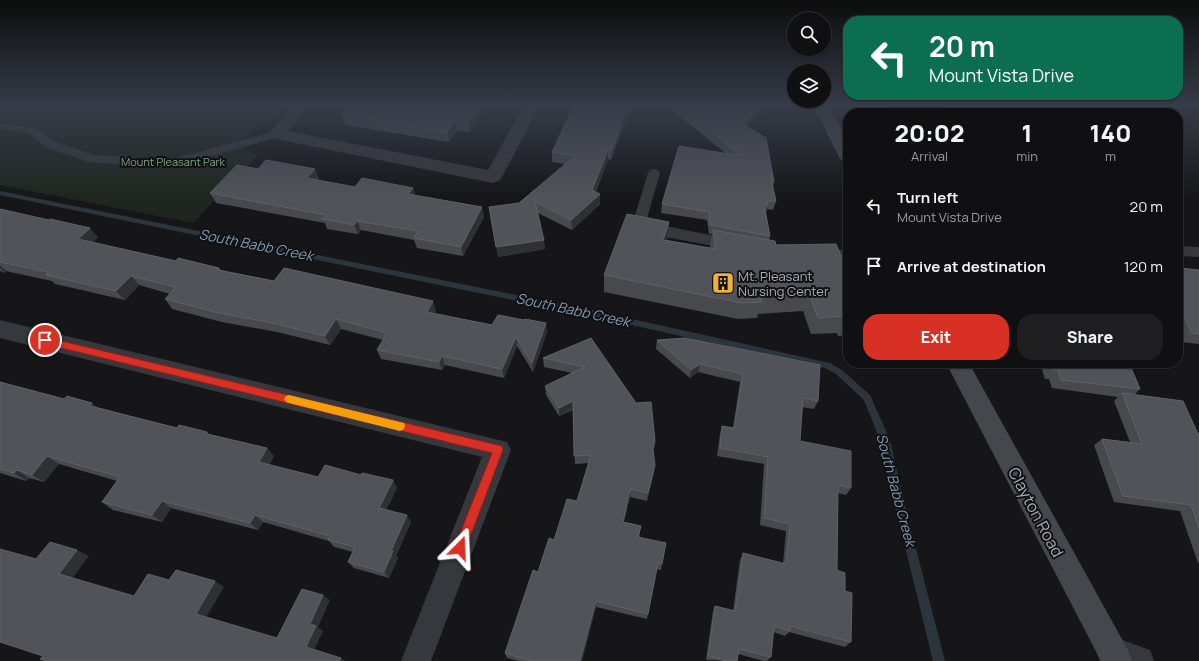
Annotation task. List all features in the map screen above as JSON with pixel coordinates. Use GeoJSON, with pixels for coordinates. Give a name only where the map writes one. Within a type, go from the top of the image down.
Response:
{"type":"FeatureCollection","features":[{"type":"Feature","properties":{"kind":"street"},"geometry":{"type":"LineString","coordinates":[[286,136],[493,177],[515,136]]}},
{"type":"Feature","properties":{"kind":"street"},"geometry":{"type":"LineString","coordinates":[[837,136],[843,147]]}},
{"type":"Feature","properties":{"kind":"street"},"geometry":{"type":"LineString","coordinates":[[0,329],[498,450],[416,661]]}},
{"type":"Feature","properties":{"kind":"street","name":"Clayton Road"},"geometry":{"type":"LineString","coordinates":[[960,368],[1114,656]]}},
{"type":"Feature","properties":{"kind":"street"},"geometry":{"type":"LineString","coordinates":[[1114,656],[1139,661]]}},
{"type":"Feature","properties":{"kind":"lane"},"geometry":{"type":"LineString","coordinates":[[39,136],[52,145],[93,159],[138,162],[176,162],[270,136]]}},
{"type":"Feature","properties":{"kind":"lane"},"geometry":{"type":"LineString","coordinates":[[654,173],[639,225],[665,232],[746,247]]}},
{"type":"Feature","properties":{"kind":"lane"},"geometry":{"type":"LineString","coordinates":[[1183,251],[1199,252]]}},
{"type":"Feature","properties":{"kind":"lane"},"geometry":{"type":"LineString","coordinates":[[812,254],[843,255]]}},
{"type":"Feature","properties":{"kind":"green space","name":"Mount Pleasant Park"},"geometry":{"type":"Polygon","coordinates":[[[0,136],[247,136],[244,142],[246,150],[258,155],[193,223],[0,185],[0,136]]]}},
{"type":"Feature","properties":{"kind":"building"},"geometry":{"type":"Polygon","coordinates":[[[560,136],[617,136],[612,150],[608,150],[592,190],[600,194],[571,220],[535,202],[544,240],[496,247],[489,207],[519,203],[575,156],[552,152],[560,136]]]}},
{"type":"Feature","properties":{"kind":"building"},"geometry":{"type":"Polygon","coordinates":[[[717,136],[762,136],[766,138],[774,182],[771,179],[776,201],[767,201],[768,205],[764,205],[770,236],[710,225],[709,212],[662,204],[679,146],[742,156],[717,136]]]}},
{"type":"Feature","properties":{"kind":"building"},"geometry":{"type":"Polygon","coordinates":[[[266,160],[315,169],[307,178],[355,187],[362,178],[413,188],[408,194],[482,207],[461,247],[414,238],[418,231],[357,221],[354,225],[323,219],[326,215],[210,193],[237,165],[258,169],[266,160]]]}},
{"type":"Feature","properties":{"kind":"building"},"geometry":{"type":"Polygon","coordinates":[[[0,209],[90,228],[78,239],[176,261],[178,258],[219,268],[218,270],[274,281],[284,268],[433,301],[427,312],[492,325],[498,315],[546,323],[532,363],[516,337],[502,369],[442,356],[439,362],[377,350],[387,333],[336,319],[325,336],[272,323],[215,312],[165,299],[176,287],[131,276],[116,291],[46,275],[48,272],[0,262],[0,209]]]}},
{"type":"Feature","properties":{"kind":"building","name":"Mt. Pleasant Nursing Center"},"geometry":{"type":"Polygon","coordinates":[[[627,214],[669,222],[663,240],[716,249],[713,230],[775,241],[776,245],[836,244],[843,260],[843,316],[818,318],[809,294],[761,297],[762,302],[742,303],[604,275],[627,214]]]}},
{"type":"Feature","properties":{"kind":"building"},"geometry":{"type":"Polygon","coordinates":[[[1183,268],[1199,270],[1199,334],[1192,333],[1183,314],[1183,268]]]}},
{"type":"Feature","properties":{"kind":"building"},"geometry":{"type":"Polygon","coordinates":[[[591,338],[636,403],[651,402],[655,441],[653,449],[655,465],[648,493],[630,489],[623,522],[641,526],[638,537],[666,543],[662,564],[658,563],[648,614],[596,601],[580,661],[531,661],[505,653],[533,570],[538,572],[549,538],[554,540],[567,499],[577,501],[591,455],[574,456],[573,401],[559,408],[545,386],[585,367],[543,358],[591,338]]]}},
{"type":"Feature","properties":{"kind":"building"},"geometry":{"type":"Polygon","coordinates":[[[685,338],[820,365],[818,401],[803,398],[800,441],[851,451],[851,488],[838,485],[837,570],[845,573],[845,591],[852,593],[851,642],[790,626],[790,631],[774,626],[771,657],[739,649],[737,661],[726,661],[708,656],[715,606],[735,611],[743,553],[786,564],[790,524],[764,518],[768,457],[720,448],[722,426],[734,428],[743,374],[700,364],[691,370],[657,340],[685,338]]]}},
{"type":"Feature","properties":{"kind":"building"},"geometry":{"type":"Polygon","coordinates":[[[1052,368],[1131,368],[1140,389],[1061,380],[1058,370],[1053,370],[1052,368]]]}},
{"type":"Feature","properties":{"kind":"building"},"geometry":{"type":"Polygon","coordinates":[[[0,382],[64,399],[67,396],[92,403],[90,406],[177,428],[179,425],[207,432],[207,434],[267,448],[259,462],[318,477],[325,465],[361,475],[362,473],[393,480],[379,508],[407,515],[391,551],[393,551],[384,572],[348,562],[355,547],[328,540],[330,536],[255,515],[250,523],[162,501],[152,515],[102,502],[120,477],[47,456],[32,475],[17,470],[14,473],[0,469],[0,382]]]}},
{"type":"Feature","properties":{"kind":"building"},"geometry":{"type":"Polygon","coordinates":[[[1122,393],[1183,401],[1199,434],[1199,528],[1191,505],[1123,496],[1102,439],[1142,444],[1122,393]]]}},
{"type":"Feature","properties":{"kind":"building"},"geometry":{"type":"Polygon","coordinates":[[[50,542],[77,550],[59,574],[134,596],[148,574],[169,580],[176,570],[215,581],[196,614],[277,638],[302,589],[323,595],[310,624],[316,626],[306,647],[341,658],[339,661],[46,661],[40,659],[43,656],[0,642],[0,549],[36,559],[50,542]]]}},
{"type":"Feature","properties":{"kind":"waterway","name":"South Babb Creek"},"geometry":{"type":"LineString","coordinates":[[0,193],[591,313],[827,365],[839,372],[867,398],[885,440],[939,661]]}},
{"type":"Feature","properties":{"kind":"slow traffic"},"geometry":{"type":"LineString","coordinates":[[289,399],[400,426]]}},
{"type":"Feature","properties":{"kind":"place","name":"Mt. Pleasant Nursing Center"},"geometry":{"type":"Point","coordinates":[723,283]}},
{"type":"Feature","properties":{"kind":"route"},"geometry":{"type":"LineString","coordinates":[[45,340],[498,450],[460,548]]}}]}
